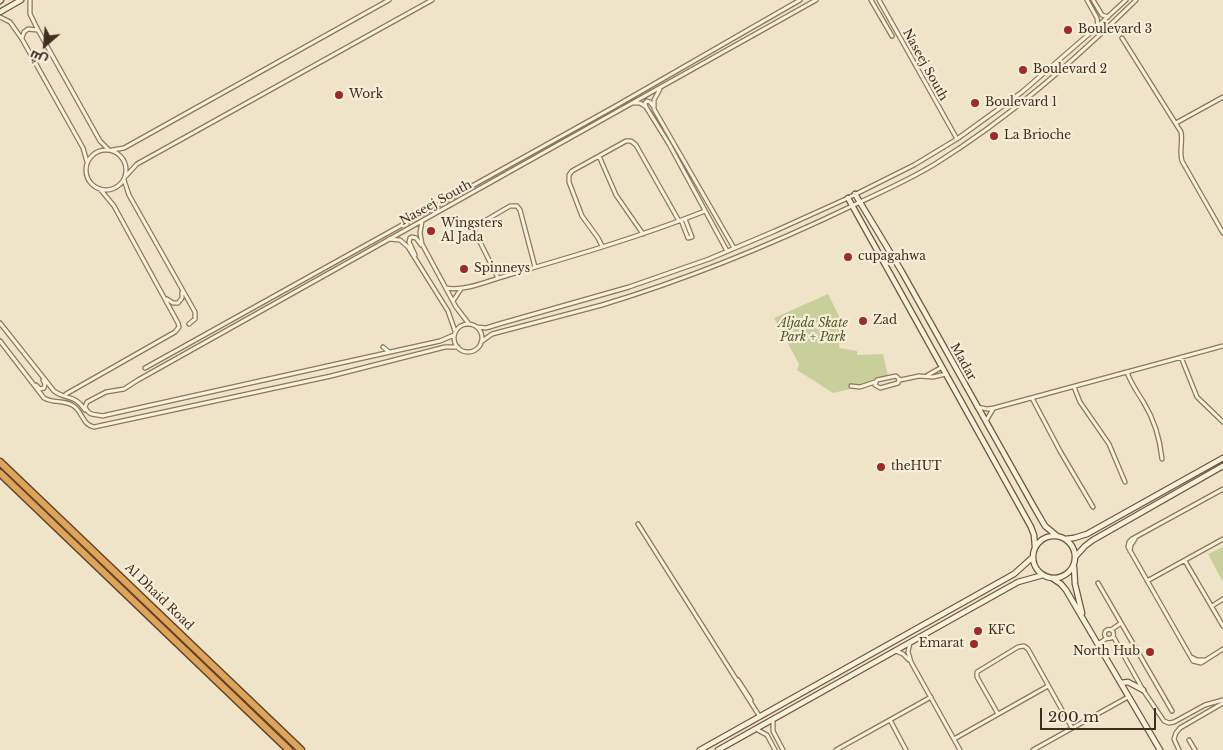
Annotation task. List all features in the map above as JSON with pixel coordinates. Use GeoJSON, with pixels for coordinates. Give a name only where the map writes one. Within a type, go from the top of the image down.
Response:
{"type":"FeatureCollection","features":[{"type":"Feature","properties":{"kind":"highway","name":"Al Dhaid Road"},"geometry":{"type":"LineString","coordinates":[[0,462],[301,750]]}},
{"type":"Feature","properties":{"kind":"highway","name":"Al Dhaid Road"},"geometry":{"type":"LineString","coordinates":[[0,473],[289,750]]}},
{"type":"Feature","properties":{"kind":"street"},"geometry":{"type":"LineString","coordinates":[[0,12],[22,0]]}},
{"type":"Feature","properties":{"kind":"street"},"geometry":{"type":"LineString","coordinates":[[30,0],[30,14],[100,141],[123,158],[126,167],[125,178],[129,195],[196,313],[195,319],[189,324]]}},
{"type":"Feature","properties":{"kind":"street"},"geometry":{"type":"LineString","coordinates":[[87,162],[98,151],[124,148],[389,0]]}},
{"type":"Feature","properties":{"kind":"street"},"geometry":{"type":"LineString","coordinates":[[0,17],[10,22],[22,39],[82,148],[87,162],[86,172],[88,180],[100,189],[112,190],[119,186],[137,164],[432,0]]}},
{"type":"Feature","properties":{"kind":"street"},"geometry":{"type":"LineString","coordinates":[[145,368],[614,107],[800,0]]}},
{"type":"Feature","properties":{"kind":"street","name":"Naseej South"},"geometry":{"type":"LineString","coordinates":[[103,416],[89,413],[85,407],[88,401],[106,392],[126,388],[816,0]]}},
{"type":"Feature","properties":{"kind":"street"},"geometry":{"type":"LineString","coordinates":[[872,0],[892,36]]}},
{"type":"Feature","properties":{"kind":"street","name":"Naseej South"},"geometry":{"type":"LineString","coordinates":[[879,0],[957,139]]}},
{"type":"Feature","properties":{"kind":"street"},"geometry":{"type":"LineString","coordinates":[[1087,0],[1097,18],[1098,26]]}},
{"type":"Feature","properties":{"kind":"street"},"geometry":{"type":"LineString","coordinates":[[1093,0],[1102,14],[1108,17]]}},
{"type":"Feature","properties":{"kind":"street"},"geometry":{"type":"LineString","coordinates":[[422,220],[420,233],[425,249],[461,314],[469,324],[477,327],[486,328],[629,287],[776,231],[914,165],[957,139],[1022,92],[1126,0]]}},
{"type":"Feature","properties":{"kind":"street"},"geometry":{"type":"LineString","coordinates":[[388,239],[397,239],[405,243],[448,311],[455,333],[454,342],[464,351],[471,351],[492,334],[603,304],[727,261],[852,206],[933,165],[1018,107],[1070,63],[1136,0]]}},
{"type":"Feature","properties":{"kind":"street"},"geometry":{"type":"LineString","coordinates":[[1097,18],[1101,17],[1102,14]]}},
{"type":"Feature","properties":{"kind":"street"},"geometry":{"type":"LineString","coordinates":[[22,39],[23,34],[28,29],[38,30]]}},
{"type":"Feature","properties":{"kind":"street"},"geometry":{"type":"LineString","coordinates":[[1122,38],[1176,123],[1182,136],[1181,159],[1223,234]]}},
{"type":"Feature","properties":{"kind":"street"},"geometry":{"type":"LineString","coordinates":[[654,107],[655,97],[661,88]]}},
{"type":"Feature","properties":{"kind":"street"},"geometry":{"type":"LineString","coordinates":[[1176,123],[1223,97]]}},
{"type":"Feature","properties":{"kind":"street"},"geometry":{"type":"LineString","coordinates":[[646,107],[645,103],[648,101],[654,107],[734,248]]}},
{"type":"Feature","properties":{"kind":"street"},"geometry":{"type":"LineString","coordinates":[[633,103],[640,103],[646,107],[669,144],[727,251]]}},
{"type":"Feature","properties":{"kind":"street"},"geometry":{"type":"LineString","coordinates":[[602,246],[581,214],[568,179],[572,171],[626,142],[634,144],[682,220],[692,237],[688,238],[682,220]]}},
{"type":"Feature","properties":{"kind":"street"},"geometry":{"type":"LineString","coordinates":[[599,156],[616,195],[642,234]]}},
{"type":"Feature","properties":{"kind":"street"},"geometry":{"type":"LineString","coordinates":[[63,396],[179,328],[114,206],[100,189]]}},
{"type":"Feature","properties":{"kind":"street","name":"Madar"},"geometry":{"type":"LineString","coordinates":[[855,194],[902,272],[1042,522],[1057,536]]}},
{"type":"Feature","properties":{"kind":"street","name":"Madar"},"geometry":{"type":"LineString","coordinates":[[848,198],[1031,527],[1035,548]]}},
{"type":"Feature","properties":{"kind":"street"},"geometry":{"type":"LineString","coordinates":[[498,278],[474,234],[474,230],[476,226],[512,206],[517,206],[520,210],[535,267]]}},
{"type":"Feature","properties":{"kind":"street"},"geometry":{"type":"LineString","coordinates":[[446,288],[461,289],[535,267],[642,234],[705,211]]}},
{"type":"Feature","properties":{"kind":"street"},"geometry":{"type":"LineString","coordinates":[[416,259],[409,242],[410,238],[416,238],[425,249]]}},
{"type":"Feature","properties":{"kind":"street"},"geometry":{"type":"LineString","coordinates":[[160,291],[171,303],[178,303],[183,294],[178,282]]}},
{"type":"Feature","properties":{"kind":"street"},"geometry":{"type":"LineString","coordinates":[[453,301],[461,289]]}},
{"type":"Feature","properties":{"kind":"street"},"geometry":{"type":"LineString","coordinates":[[0,323],[54,391],[63,396],[76,399],[90,416],[103,416],[440,341],[455,333],[460,326],[469,324]]}},
{"type":"Feature","properties":{"kind":"street"},"geometry":{"type":"LineString","coordinates":[[477,327],[481,332],[481,342]]}},
{"type":"Feature","properties":{"kind":"street"},"geometry":{"type":"LineString","coordinates":[[0,341],[46,399],[53,402],[71,404],[88,425],[98,427],[340,374],[442,348],[458,347]]}},
{"type":"Feature","properties":{"kind":"street"},"geometry":{"type":"LineString","coordinates":[[977,407],[983,409],[994,408],[1223,346]]}},
{"type":"Feature","properties":{"kind":"street"},"geometry":{"type":"LineString","coordinates":[[383,347],[390,352]]}},
{"type":"Feature","properties":{"kind":"street"},"geometry":{"type":"LineString","coordinates":[[1181,357],[1197,397],[1223,422]]}},
{"type":"Feature","properties":{"kind":"street"},"geometry":{"type":"LineString","coordinates":[[928,376],[942,367]]}},
{"type":"Feature","properties":{"kind":"street"},"geometry":{"type":"LineString","coordinates":[[28,378],[39,388],[44,388],[45,383],[38,371]]}},
{"type":"Feature","properties":{"kind":"street"},"geometry":{"type":"LineString","coordinates":[[1127,372],[1158,433],[1162,460]]}},
{"type":"Feature","properties":{"kind":"street"},"geometry":{"type":"LineString","coordinates":[[875,382],[876,386],[880,388],[898,383],[900,380],[946,374]]}},
{"type":"Feature","properties":{"kind":"street"},"geometry":{"type":"LineString","coordinates":[[851,386],[860,387],[896,376],[900,380]]}},
{"type":"Feature","properties":{"kind":"street"},"geometry":{"type":"LineString","coordinates":[[1074,387],[1080,402],[1109,444],[1126,482]]}},
{"type":"Feature","properties":{"kind":"street"},"geometry":{"type":"LineString","coordinates":[[1032,398],[1093,507]]}},
{"type":"Feature","properties":{"kind":"street"},"geometry":{"type":"LineString","coordinates":[[986,422],[988,414],[994,408]]}},
{"type":"Feature","properties":{"kind":"street"},"geometry":{"type":"LineString","coordinates":[[112,414],[110,420],[113,423]]}},
{"type":"Feature","properties":{"kind":"street"},"geometry":{"type":"LineString","coordinates":[[1065,539],[1087,534],[1223,458]]}},
{"type":"Feature","properties":{"kind":"street"},"geometry":{"type":"LineString","coordinates":[[1075,558],[1093,540],[1223,466]]}},
{"type":"Feature","properties":{"kind":"street"},"geometry":{"type":"LineString","coordinates":[[1223,489],[1132,539],[1128,543],[1130,554],[1193,662],[1201,663],[1223,649]]}},
{"type":"Feature","properties":{"kind":"street"},"geometry":{"type":"LineString","coordinates":[[638,524],[760,717]]}},
{"type":"Feature","properties":{"kind":"street"},"geometry":{"type":"LineString","coordinates":[[1092,632],[1080,606],[1072,546],[1065,539],[1057,536],[1044,538],[1035,548],[1033,558],[1036,567],[1043,575],[1052,578],[1066,590],[1092,632],[1098,637]]}},
{"type":"Feature","properties":{"kind":"street"},"geometry":{"type":"LineString","coordinates":[[1147,582],[1223,539]]}},
{"type":"Feature","properties":{"kind":"street"},"geometry":{"type":"LineString","coordinates":[[700,750],[1014,574],[1033,558]]}},
{"type":"Feature","properties":{"kind":"street"},"geometry":{"type":"LineString","coordinates":[[1185,561],[1223,626]]}},
{"type":"Feature","properties":{"kind":"street"},"geometry":{"type":"LineString","coordinates":[[1052,578],[1065,575],[1074,565]]}},
{"type":"Feature","properties":{"kind":"street"},"geometry":{"type":"LineString","coordinates":[[718,750],[1018,582],[1043,575]]}},
{"type":"Feature","properties":{"kind":"street"},"geometry":{"type":"LineString","coordinates":[[1098,583],[1172,711]]}},
{"type":"Feature","properties":{"kind":"street"},"geometry":{"type":"LineString","coordinates":[[1212,606],[1223,599]]}},
{"type":"Feature","properties":{"kind":"street"},"geometry":{"type":"LineString","coordinates":[[1098,637],[1121,622]]}},
{"type":"Feature","properties":{"kind":"street"},"geometry":{"type":"LineString","coordinates":[[1098,644],[1125,629]]}},
{"type":"Feature","properties":{"kind":"street"},"geometry":{"type":"LineString","coordinates":[[1111,630],[1143,690],[1164,721],[1172,723],[1202,707],[1223,701]]}},
{"type":"Feature","properties":{"kind":"street"},"geometry":{"type":"LineString","coordinates":[[1105,633],[1107,638]]}},
{"type":"Feature","properties":{"kind":"street"},"geometry":{"type":"LineString","coordinates":[[1098,637],[1098,644],[1160,750]]}},
{"type":"Feature","properties":{"kind":"street"},"geometry":{"type":"LineString","coordinates":[[910,643],[908,652],[911,662]]}},
{"type":"Feature","properties":{"kind":"street"},"geometry":{"type":"LineString","coordinates":[[998,714],[977,677],[977,672],[1022,646],[1027,648],[1072,728]]}},
{"type":"Feature","properties":{"kind":"street"},"geometry":{"type":"LineString","coordinates":[[896,650],[905,655],[911,662],[960,750]]}},
{"type":"Feature","properties":{"kind":"street"},"geometry":{"type":"LineString","coordinates":[[1121,683],[1128,682],[1143,690]]}},
{"type":"Feature","properties":{"kind":"street"},"geometry":{"type":"LineString","coordinates":[[954,739],[1048,686]]}},
{"type":"Feature","properties":{"kind":"street"},"geometry":{"type":"LineString","coordinates":[[1033,750],[1129,696]]}},
{"type":"Feature","properties":{"kind":"street"},"geometry":{"type":"LineString","coordinates":[[836,750],[931,697]]}},
{"type":"Feature","properties":{"kind":"street"},"geometry":{"type":"LineString","coordinates":[[1179,750],[1175,742],[1178,730],[1223,701]]}},
{"type":"Feature","properties":{"kind":"street"},"geometry":{"type":"LineString","coordinates":[[1202,707],[1205,713]]}},
{"type":"Feature","properties":{"kind":"street"},"geometry":{"type":"LineString","coordinates":[[773,719],[773,731],[782,750]]}},
{"type":"Feature","properties":{"kind":"street"},"geometry":{"type":"LineString","coordinates":[[1180,719],[1183,726]]}},
{"type":"Feature","properties":{"kind":"street"},"geometry":{"type":"LineString","coordinates":[[890,720],[906,750]]}},
{"type":"Feature","properties":{"kind":"street"},"geometry":{"type":"LineString","coordinates":[[756,729],[767,735],[775,750]]}},
{"type":"Feature","properties":{"kind":"street"},"geometry":{"type":"LineString","coordinates":[[1189,740],[1195,750]]}},
{"type":"Feature","properties":{"kind":"street"},"geometry":{"type":"LineString","coordinates":[[847,744],[850,750]]}},
{"type":"Feature","properties":{"kind":"green space","name":"Aljada Skate Park + Park"},"geometry":{"type":"Polygon","coordinates":[[[828,294],[841,320],[839,348],[857,351],[857,355],[883,354],[889,380],[833,393],[797,370],[799,364],[774,318],[828,294]]]}},
{"type":"Feature","properties":{"kind":"green space"},"geometry":{"type":"Polygon","coordinates":[[[1223,547],[1223,582],[1208,554],[1223,547]]]}},
{"type":"Feature","properties":{"kind":"place","name":"Boulevard 3"},"geometry":{"type":"Point","coordinates":[1068,30]}},
{"type":"Feature","properties":{"kind":"place","name":"Boulevard 2"},"geometry":{"type":"Point","coordinates":[1023,70]}},
{"type":"Feature","properties":{"kind":"place","name":"Work"},"geometry":{"type":"Point","coordinates":[339,95]}},
{"type":"Feature","properties":{"kind":"place","name":"Boulevard 1"},"geometry":{"type":"Point","coordinates":[975,103]}},
{"type":"Feature","properties":{"kind":"place","name":"La Brioche"},"geometry":{"type":"Point","coordinates":[994,136]}},
{"type":"Feature","properties":{"kind":"place","name":"Wingsters Al Jada"},"geometry":{"type":"Point","coordinates":[431,231]}},
{"type":"Feature","properties":{"kind":"place","name":"cupagahwa"},"geometry":{"type":"Point","coordinates":[848,257]}},
{"type":"Feature","properties":{"kind":"place","name":"Spinneys"},"geometry":{"type":"Point","coordinates":[464,269]}},
{"type":"Feature","properties":{"kind":"place","name":"Zad"},"geometry":{"type":"Point","coordinates":[863,321]}},
{"type":"Feature","properties":{"kind":"place","name":"theHUT"},"geometry":{"type":"Point","coordinates":[881,467]}},
{"type":"Feature","properties":{"kind":"place","name":"KFC"},"geometry":{"type":"Point","coordinates":[978,631]}},
{"type":"Feature","properties":{"kind":"place","name":"Emarat"},"geometry":{"type":"Point","coordinates":[974,644]}},
{"type":"Feature","properties":{"kind":"place","name":"North Hub"},"geometry":{"type":"Point","coordinates":[1150,652]}}]}
